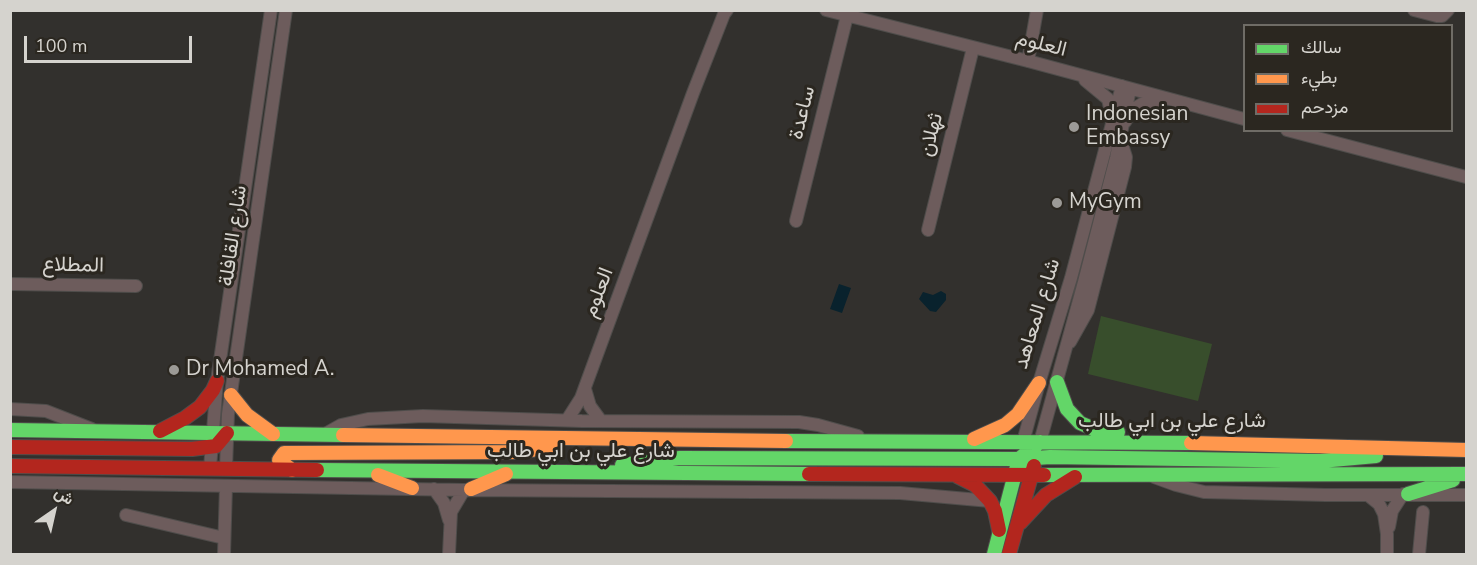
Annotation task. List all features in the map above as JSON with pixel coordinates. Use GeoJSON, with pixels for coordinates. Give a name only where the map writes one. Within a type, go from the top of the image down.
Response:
{"type":"FeatureCollection","features":[{"type":"Feature","properties":{"kind":"main road"},"geometry":{"type":"LineString","coordinates":[[160,432],[200,407],[217,381]]}},
{"type":"Feature","properties":{"kind":"main road"},"geometry":{"type":"LineString","coordinates":[[1057,382],[1063,402],[1072,416],[1080,423],[1101,432],[1233,434],[1259,438],[1277,444]]}},
{"type":"Feature","properties":{"kind":"main road"},"geometry":{"type":"LineString","coordinates":[[968,441],[1005,425],[1018,414],[1039,383]]}},
{"type":"Feature","properties":{"kind":"main road"},"geometry":{"type":"LineString","coordinates":[[231,395],[247,415],[274,435]]}},
{"type":"Feature","properties":{"kind":"main road","name":"شارع علي بن ابي طالب"},"geometry":{"type":"LineString","coordinates":[[10,430],[574,439],[1277,444],[1467,450]]}},
{"type":"Feature","properties":{"kind":"main road"},"geometry":{"type":"LineString","coordinates":[[10,447],[210,448],[220,443],[227,434]]}},
{"type":"Feature","properties":{"kind":"main road"},"geometry":{"type":"LineString","coordinates":[[292,470],[279,460],[284,453],[522,452],[574,439]]}},
{"type":"Feature","properties":{"kind":"main road","name":"شارع المعاهد"},"geometry":{"type":"LineString","coordinates":[[994,555],[1023,442]]}},
{"type":"Feature","properties":{"kind":"main road"},"geometry":{"type":"LineString","coordinates":[[577,472],[680,458],[1019,459],[1040,442]]}},
{"type":"Feature","properties":{"kind":"main road","name":"شارع المعاهد"},"geometry":{"type":"LineString","coordinates":[[1009,555],[1040,442]]}},
{"type":"Feature","properties":{"kind":"main road"},"geometry":{"type":"LineString","coordinates":[[1014,475],[1036,458],[1321,461],[1421,450]]}},
{"type":"Feature","properties":{"kind":"main road","name":"شارع علي بن ابي طالب"},"geometry":{"type":"LineString","coordinates":[[10,466],[954,475],[1467,475]]}},
{"type":"Feature","properties":{"kind":"main road"},"geometry":{"type":"LineString","coordinates":[[10,475],[34,466]]}},
{"type":"Feature","properties":{"kind":"main road"},"geometry":{"type":"LineString","coordinates":[[369,471],[412,488]]}},
{"type":"Feature","properties":{"kind":"main road"},"geometry":{"type":"LineString","coordinates":[[467,489],[493,481],[509,472]]}},
{"type":"Feature","properties":{"kind":"main road"},"geometry":{"type":"LineString","coordinates":[[954,475],[975,485],[990,501],[995,511],[999,531]]}},
{"type":"Feature","properties":{"kind":"main road"},"geometry":{"type":"LineString","coordinates":[[1015,530],[1046,495],[1067,480],[1079,475]]}},
{"type":"Feature","properties":{"kind":"main road"},"geometry":{"type":"LineString","coordinates":[[1406,494],[1467,475]]}},
{"type":"Feature","properties":{"kind":"street","name":"شارع القافلة"},"geometry":{"type":"LineString","coordinates":[[210,468],[211,433],[217,381],[271,10]]}},
{"type":"Feature","properties":{"kind":"street","name":"شارع القافلة"},"geometry":{"type":"LineString","coordinates":[[226,468],[231,395],[286,10]]}},
{"type":"Feature","properties":{"kind":"street","name":"العلوم"},"geometry":{"type":"LineString","coordinates":[[567,420],[578,405],[585,388],[693,93],[727,10]]}},
{"type":"Feature","properties":{"kind":"street","name":"العلوم"},"geometry":{"type":"LineString","coordinates":[[826,10],[1243,118]]}},
{"type":"Feature","properties":{"kind":"street"},"geometry":{"type":"LineString","coordinates":[[1028,61],[1037,10]]}},
{"type":"Feature","properties":{"kind":"street"},"geometry":{"type":"LineString","coordinates":[[1414,10],[1442,16],[1448,10]]}},
{"type":"Feature","properties":{"kind":"street","name":"ساعدة"},"geometry":{"type":"LineString","coordinates":[[796,220],[847,16]]}},
{"type":"Feature","properties":{"kind":"street","name":"ثهلان"},"geometry":{"type":"LineString","coordinates":[[928,231],[973,48]]}},
{"type":"Feature","properties":{"kind":"street"},"geometry":{"type":"LineString","coordinates":[[1076,75],[1094,86],[1108,99],[1118,130]]}},
{"type":"Feature","properties":{"kind":"street","name":"شارع المعاهد"},"geometry":{"type":"LineString","coordinates":[[1040,442],[1084,282],[1126,88]]}},
{"type":"Feature","properties":{"kind":"street"},"geometry":{"type":"LineString","coordinates":[[1118,130],[1132,110],[1152,100],[1167,99]]}},
{"type":"Feature","properties":{"kind":"street","name":"شارع المعاهد"},"geometry":{"type":"LineString","coordinates":[[1023,442],[1039,383],[1118,130]]}},
{"type":"Feature","properties":{"kind":"street"},"geometry":{"type":"LineString","coordinates":[[1295,132],[1467,177]]}},
{"type":"Feature","properties":{"kind":"street","name":"المطلاع"},"geometry":{"type":"LineString","coordinates":[[10,284],[136,286]]}},
{"type":"Feature","properties":{"kind":"street"},"geometry":{"type":"LineString","coordinates":[[585,388],[590,406],[602,421]]}},
{"type":"Feature","properties":{"kind":"street","name":"شارع علي بن ابي طالب"},"geometry":{"type":"LineString","coordinates":[[10,409],[46,411],[96,431]]}},
{"type":"Feature","properties":{"kind":"street","name":"شارع علي بن ابي طالب"},"geometry":{"type":"LineString","coordinates":[[319,436],[341,425],[368,419],[423,416],[602,421],[799,422],[876,441]]}},
{"type":"Feature","properties":{"kind":"street","name":"شارع علي بن ابي طالب"},"geometry":{"type":"LineString","coordinates":[[1150,475],[1204,492],[1467,495]]}},
{"type":"Feature","properties":{"kind":"street","name":"شارع علي بن ابي طالب"},"geometry":{"type":"LineString","coordinates":[[10,482],[900,494],[990,501]]}},
{"type":"Feature","properties":{"kind":"street"},"geometry":{"type":"LineString","coordinates":[[224,555],[226,486]]}},
{"type":"Feature","properties":{"kind":"street"},"geometry":{"type":"LineString","coordinates":[[434,489],[444,503],[449,522]]}},
{"type":"Feature","properties":{"kind":"street"},"geometry":{"type":"LineString","coordinates":[[448,555],[449,522],[454,504],[467,489]]}},
{"type":"Feature","properties":{"kind":"street"},"geometry":{"type":"LineString","coordinates":[[1387,534],[1392,511],[1406,494]]}},
{"type":"Feature","properties":{"kind":"street"},"geometry":{"type":"LineString","coordinates":[[1368,495],[1382,508],[1387,534],[1387,555]]}},
{"type":"Feature","properties":{"kind":"street"},"geometry":{"type":"LineString","coordinates":[[1419,555],[1423,512]]}},
{"type":"Feature","properties":{"kind":"street"},"geometry":{"type":"LineString","coordinates":[[126,515],[224,538]]}},
{"type":"Feature","properties":{"kind":"green space"},"geometry":{"type":"Polygon","coordinates":[[[1101,316],[1212,344],[1198,401],[1088,374],[1101,316]]]}},
{"type":"Feature","properties":{"kind":"water"},"geometry":{"type":"Polygon","coordinates":[[[839,284],[851,288],[842,313],[830,309],[839,284]]]}},
{"type":"Feature","properties":{"kind":"water"},"geometry":{"type":"Polygon","coordinates":[[[941,291],[946,294],[946,300],[936,312],[930,311],[919,299],[923,292],[933,295],[941,291]]]}},
{"type":"Feature","properties":{"kind":"traffic: fast"},"geometry":{"type":"LineString","coordinates":[[1057,382],[1067,409],[1080,423],[1101,432],[1118,432]]}},
{"type":"Feature","properties":{"kind":"traffic: fast"},"geometry":{"type":"LineString","coordinates":[[10,430],[343,435]]}},
{"type":"Feature","properties":{"kind":"traffic: fast"},"geometry":{"type":"LineString","coordinates":[[786,441],[1191,443]]}},
{"type":"Feature","properties":{"kind":"traffic: fast"},"geometry":{"type":"LineString","coordinates":[[622,465],[680,458],[1019,459],[1040,442]]}},
{"type":"Feature","properties":{"kind":"traffic: fast"},"geometry":{"type":"LineString","coordinates":[[1023,466],[1036,458],[1050,457],[1321,461],[1376,456]]}},
{"type":"Feature","properties":{"kind":"traffic: fast"},"geometry":{"type":"LineString","coordinates":[[994,554],[1017,466]]}},
{"type":"Feature","properties":{"kind":"traffic: fast"},"geometry":{"type":"LineString","coordinates":[[317,470],[809,474]]}},
{"type":"Feature","properties":{"kind":"traffic: fast"},"geometry":{"type":"LineString","coordinates":[[1044,475],[1466,474]]}},
{"type":"Feature","properties":{"kind":"traffic: fast"},"geometry":{"type":"LineString","coordinates":[[1408,494],[1453,480]]}},
{"type":"Feature","properties":{"kind":"traffic: slow"},"geometry":{"type":"LineString","coordinates":[[974,439],[1005,425],[1018,414],[1039,383]]}},
{"type":"Feature","properties":{"kind":"traffic: slow"},"geometry":{"type":"LineString","coordinates":[[231,395],[247,415],[273,434]]}},
{"type":"Feature","properties":{"kind":"traffic: slow"},"geometry":{"type":"LineString","coordinates":[[343,435],[786,441]]}},
{"type":"Feature","properties":{"kind":"traffic: slow"},"geometry":{"type":"LineString","coordinates":[[1191,443],[1466,450]]}},
{"type":"Feature","properties":{"kind":"traffic: slow"},"geometry":{"type":"LineString","coordinates":[[292,470],[279,460],[284,453],[522,452],[553,446]]}},
{"type":"Feature","properties":{"kind":"traffic: slow"},"geometry":{"type":"LineString","coordinates":[[471,489],[506,474]]}},
{"type":"Feature","properties":{"kind":"traffic: slow"},"geometry":{"type":"LineString","coordinates":[[378,475],[412,488]]}},
{"type":"Feature","properties":{"kind":"traffic: jam"},"geometry":{"type":"LineString","coordinates":[[160,431],[200,407],[217,381]]}},
{"type":"Feature","properties":{"kind":"traffic: jam"},"geometry":{"type":"LineString","coordinates":[[10,447],[192,449],[216,446],[227,433]]}},
{"type":"Feature","properties":{"kind":"traffic: jam"},"geometry":{"type":"LineString","coordinates":[[10,466],[317,470]]}},
{"type":"Feature","properties":{"kind":"traffic: jam"},"geometry":{"type":"LineString","coordinates":[[1009,554],[1034,466]]}},
{"type":"Feature","properties":{"kind":"traffic: jam"},"geometry":{"type":"LineString","coordinates":[[809,474],[1044,475]]}},
{"type":"Feature","properties":{"kind":"traffic: jam"},"geometry":{"type":"LineString","coordinates":[[957,476],[975,485],[990,501],[995,511],[999,530]]}},
{"type":"Feature","properties":{"kind":"traffic: jam"},"geometry":{"type":"LineString","coordinates":[[1020,523],[1046,495],[1075,477]]}},
{"type":"Feature","properties":{"kind":"place","name":"Indonesian Embassy"},"geometry":{"type":"Point","coordinates":[1074,127]}},
{"type":"Feature","properties":{"kind":"place","name":"MyGym"},"geometry":{"type":"Point","coordinates":[1057,203]}},
{"type":"Feature","properties":{"kind":"place","name":"Dr Mohamed A."},"geometry":{"type":"Point","coordinates":[174,370]}}]}
